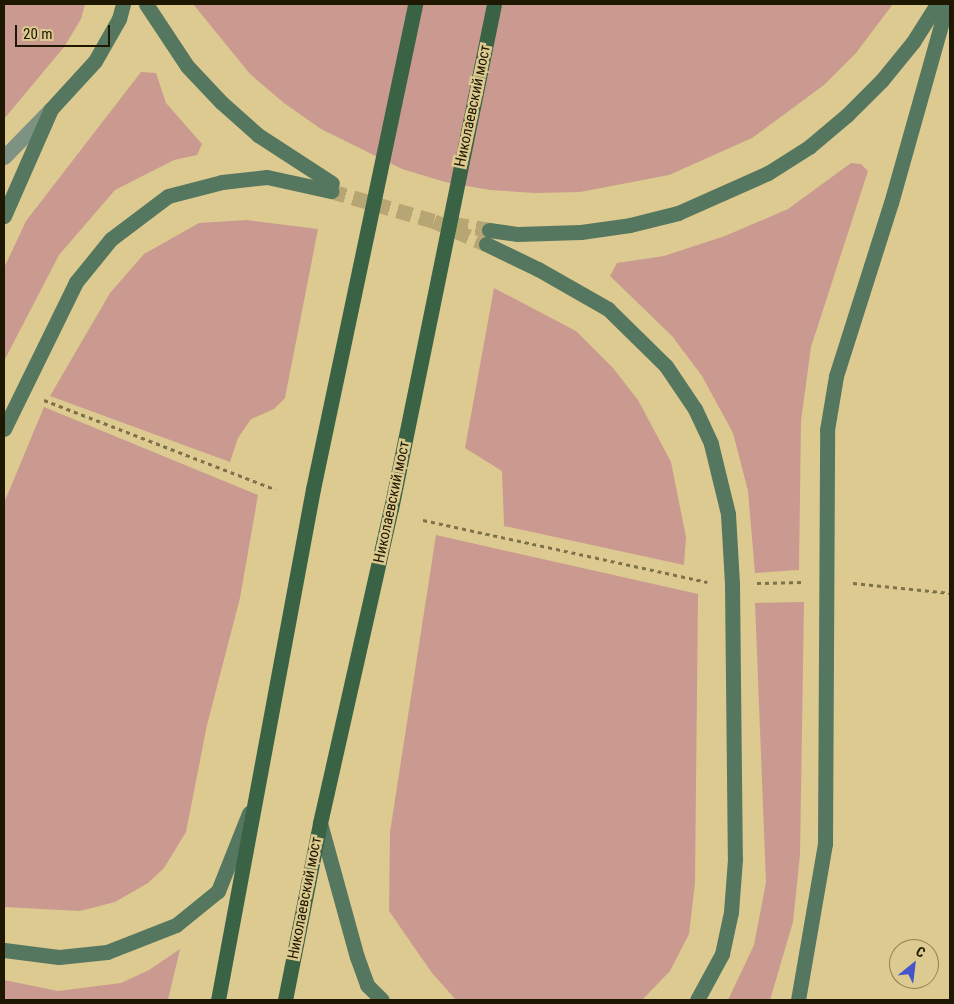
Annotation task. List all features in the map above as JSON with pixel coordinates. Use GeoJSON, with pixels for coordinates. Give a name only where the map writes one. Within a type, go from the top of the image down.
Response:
{"type":"FeatureCollection","features":[{"type":"Feature","properties":{"kind":"main road"},"geometry":{"type":"LineString","coordinates":[[4,216],[51,109],[95,61],[119,19],[123,4]]}},
{"type":"Feature","properties":{"kind":"main road"},"geometry":{"type":"LineString","coordinates":[[4,429],[76,282],[112,239],[168,196],[222,182],[268,177],[331,187],[258,135],[221,102],[187,66],[146,4]]}},
{"type":"Feature","properties":{"kind":"main road"},"geometry":{"type":"LineString","coordinates":[[218,1000],[313,489],[415,4]]}},
{"type":"Feature","properties":{"kind":"main road","name":"Николаевский мост"},"geometry":{"type":"LineString","coordinates":[[285,1000],[320,823],[391,509],[494,4]]}},
{"type":"Feature","properties":{"kind":"main road"},"geometry":{"type":"LineString","coordinates":[[697,1000],[722,954],[731,912],[735,859],[732,584],[728,514],[711,444],[695,409],[666,366],[608,309],[487,237],[581,232],[630,225],[678,213],[768,174],[809,147],[854,108],[907,49],[937,4]]}},
{"type":"Feature","properties":{"kind":"main road"},"geometry":{"type":"LineString","coordinates":[[798,1000],[825,844],[827,430],[836,376],[891,203],[947,4]]}},
{"type":"Feature","properties":{"kind":"main road"},"geometry":{"type":"LineString","coordinates":[[4,950],[59,957],[107,952],[176,925],[218,891],[253,805]]}},
{"type":"Feature","properties":{"kind":"main road"},"geometry":{"type":"LineString","coordinates":[[320,823],[357,957],[367,985],[382,1000]]}},
{"type":"Feature","properties":{"kind":"street"},"geometry":{"type":"LineString","coordinates":[[4,158],[51,109]]}},
{"type":"Feature","properties":{"kind":"path"},"geometry":{"type":"LineString","coordinates":[[43,400],[275,490]]}},
{"type":"Feature","properties":{"kind":"path"},"geometry":{"type":"LineString","coordinates":[[423,520],[707,582]]}},
{"type":"Feature","properties":{"kind":"path"},"geometry":{"type":"LineString","coordinates":[[757,583],[803,582]]}},
{"type":"Feature","properties":{"kind":"path"},"geometry":{"type":"LineString","coordinates":[[853,583],[950,593]]}},
{"type":"Feature","properties":{"kind":"shaded area"},"geometry":{"type":"Polygon","coordinates":[[[4,4],[85,4],[81,19],[64,47],[4,119],[4,4]]]}},
{"type":"Feature","properties":{"kind":"shaded area"},"geometry":{"type":"Polygon","coordinates":[[[193,4],[893,4],[856,53],[824,85],[752,138],[669,175],[580,192],[535,193],[490,190],[445,182],[402,169],[321,129],[284,103],[250,74],[193,4]]]}},
{"type":"Feature","properties":{"kind":"shaded area"},"geometry":{"type":"Polygon","coordinates":[[[141,72],[156,73],[166,103],[202,144],[197,155],[174,160],[115,190],[59,255],[4,361],[4,268],[26,221],[141,72]]]}},
{"type":"Feature","properties":{"kind":"shaded area"},"geometry":{"type":"Polygon","coordinates":[[[851,163],[861,164],[868,171],[811,347],[801,421],[799,570],[755,573],[748,491],[733,433],[702,376],[672,336],[610,276],[617,263],[664,256],[725,236],[788,209],[851,163]]]}},
{"type":"Feature","properties":{"kind":"shaded area"},"geometry":{"type":"Polygon","coordinates":[[[247,220],[318,229],[285,398],[274,409],[251,419],[238,438],[230,462],[50,396],[110,293],[144,254],[199,223],[247,220]]]}},
{"type":"Feature","properties":{"kind":"shaded area"},"geometry":{"type":"Polygon","coordinates":[[[494,288],[576,331],[613,368],[638,400],[671,462],[686,537],[684,565],[504,526],[502,471],[465,448],[494,288]]]}},
{"type":"Feature","properties":{"kind":"shaded area"},"geometry":{"type":"Polygon","coordinates":[[[44,407],[258,495],[240,598],[207,725],[186,832],[164,868],[148,883],[115,902],[80,911],[4,907],[4,503],[44,407]]]}},
{"type":"Feature","properties":{"kind":"shaded area"},"geometry":{"type":"Polygon","coordinates":[[[436,535],[698,594],[695,883],[689,934],[670,971],[642,1000],[456,1000],[432,973],[389,911],[390,832],[436,535]]]}},
{"type":"Feature","properties":{"kind":"shaded area"},"geometry":{"type":"Polygon","coordinates":[[[804,602],[800,855],[793,922],[770,1000],[728,1000],[754,945],[766,882],[755,603],[804,602]]]}},
{"type":"Feature","properties":{"kind":"shaded area"},"geometry":{"type":"Polygon","coordinates":[[[180,949],[168,1000],[4,1000],[4,980],[58,991],[121,983],[149,970],[180,949]]]}},
{"type":"Feature","properties":{"kind":"tunnel"},"geometry":{"type":"LineString","coordinates":[[331,191],[434,221],[486,244]]}},
{"type":"Feature","properties":{"kind":"tunnel"},"geometry":{"type":"LineString","coordinates":[[453,224],[489,230]]}}]}
